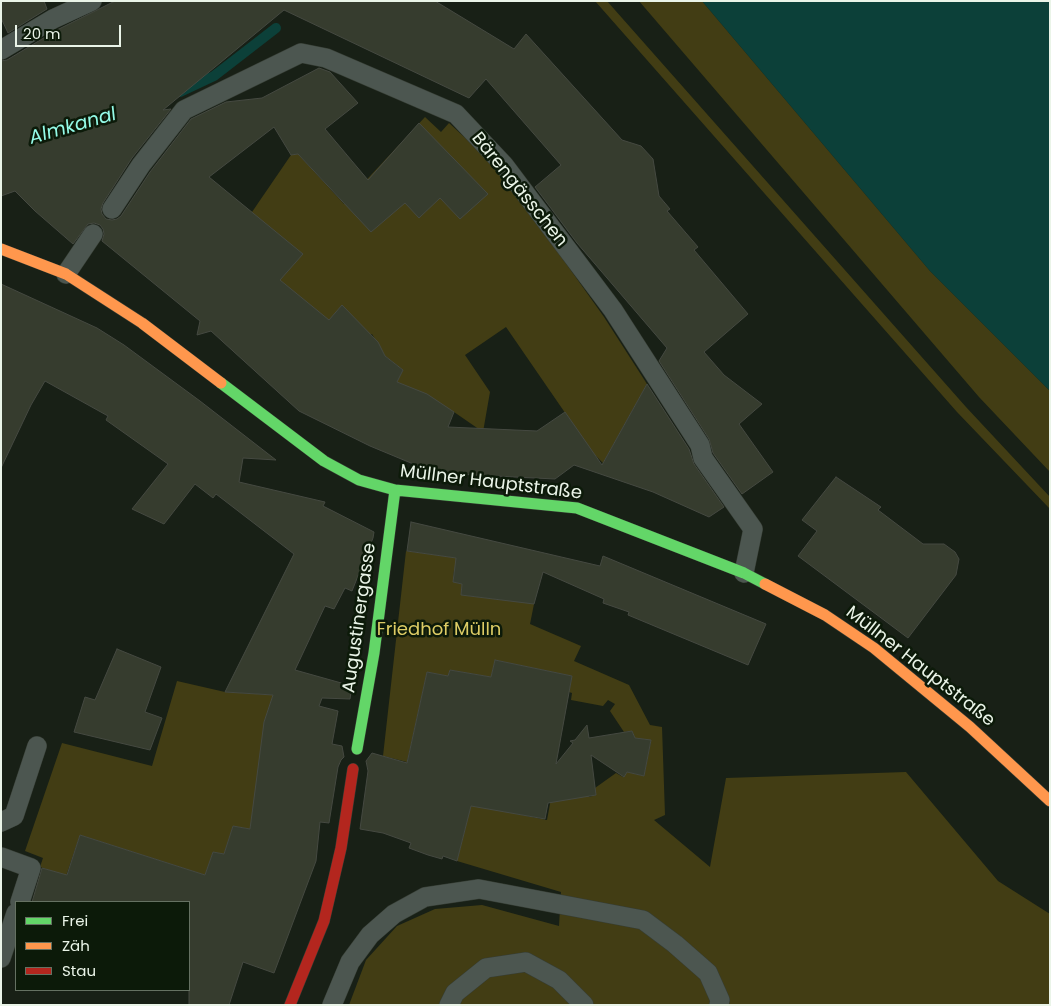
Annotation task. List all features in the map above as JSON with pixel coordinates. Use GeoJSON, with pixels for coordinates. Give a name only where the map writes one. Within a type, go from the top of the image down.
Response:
{"type":"FeatureCollection","features":[{"type":"Feature","properties":{"kind":"street","name":"Müllner Hauptstraße"},"geometry":{"type":"LineString","coordinates":[[1,249],[66,274],[142,323],[324,461],[358,480],[395,490],[577,508],[744,573],[825,614],[874,648],[970,727],[1050,801]]}},
{"type":"Feature","properties":{"kind":"street","name":"Augustinergasse"},"geometry":{"type":"LineString","coordinates":[[357,750],[374,653],[395,490]]}},
{"type":"Feature","properties":{"kind":"street"},"geometry":{"type":"LineString","coordinates":[[290,1005],[324,921],[341,848],[353,769]]}},
{"type":"Feature","properties":{"kind":"lane"},"geometry":{"type":"LineString","coordinates":[[1,50],[53,19],[92,1]]}},
{"type":"Feature","properties":{"kind":"lane","name":"Bärengässchen"},"geometry":{"type":"LineString","coordinates":[[112,209],[141,165],[184,110],[301,53],[326,58],[456,114],[504,165],[613,310],[700,444],[703,458],[753,529],[744,573]]}},
{"type":"Feature","properties":{"kind":"lane"},"geometry":{"type":"LineString","coordinates":[[66,274],[93,234]]}},
{"type":"Feature","properties":{"kind":"lane"},"geometry":{"type":"LineString","coordinates":[[1,822],[14,816],[37,746]]}},
{"type":"Feature","properties":{"kind":"lane"},"geometry":{"type":"LineString","coordinates":[[1,857],[31,868],[20,901]]}},
{"type":"Feature","properties":{"kind":"lane"},"geometry":{"type":"LineString","coordinates":[[332,1005],[350,962],[370,935],[394,914],[425,897],[478,890],[643,920],[708,973],[720,1000],[719,1005]]}},
{"type":"Feature","properties":{"kind":"lane"},"geometry":{"type":"LineString","coordinates":[[1,958],[15,916]]}},
{"type":"Feature","properties":{"kind":"lane"},"geometry":{"type":"LineString","coordinates":[[448,1005],[454,993],[486,968],[526,962],[559,980],[584,1005]]}},
{"type":"Feature","properties":{"kind":"green space"},"geometry":{"type":"Polygon","coordinates":[[[595,1],[607,1],[966,407],[1050,497],[1050,509],[957,412],[595,1]]]}},
{"type":"Feature","properties":{"kind":"green space"},"geometry":{"type":"Polygon","coordinates":[[[639,1],[702,1],[930,271],[1050,391],[1050,472],[979,397],[639,1]]]}},
{"type":"Feature","properties":{"kind":"green space"},"geometry":{"type":"Polygon","coordinates":[[[425,117],[441,132],[449,123],[499,169],[604,317],[647,384],[603,463],[592,452],[506,327],[465,355],[490,392],[483,432],[454,412],[397,382],[403,370],[385,356],[372,334],[368,336],[342,306],[323,327],[264,281],[252,212],[291,155],[298,154],[344,204],[425,117]]]}},
{"type":"Feature","properties":{"kind":"green space","name":"Friedhof Mülln"},"geometry":{"type":"Polygon","coordinates":[[[406,551],[466,559],[454,570],[453,582],[462,584],[461,595],[503,600],[504,598],[534,604],[530,624],[581,646],[574,661],[629,685],[650,725],[662,727],[665,815],[654,820],[710,867],[726,778],[906,772],[998,881],[1050,914],[1050,1005],[349,1005],[366,960],[397,926],[435,909],[482,905],[559,926],[561,892],[457,861],[474,793],[502,811],[547,820],[554,782],[587,790],[589,797],[596,795],[595,788],[616,773],[623,777],[627,772],[644,776],[651,741],[635,738],[632,731],[624,732],[610,711],[615,704],[608,700],[603,706],[571,700],[572,693],[569,692],[572,676],[495,660],[491,677],[450,670],[448,676],[427,672],[407,762],[383,756],[406,551]]]}},
{"type":"Feature","properties":{"kind":"green space"},"geometry":{"type":"Polygon","coordinates":[[[177,681],[225,692],[273,695],[250,829],[233,826],[224,854],[213,852],[205,875],[80,835],[66,876],[40,867],[43,858],[25,851],[62,743],[152,766],[177,681]]]}},
{"type":"Feature","properties":{"kind":"water"},"geometry":{"type":"Polygon","coordinates":[[[702,1],[1050,1],[1050,391],[930,271],[702,1]]]}},
{"type":"Feature","properties":{"kind":"building"},"geometry":{"type":"Polygon","coordinates":[[[1,1],[44,1],[47,9],[8,33],[1,18],[1,1]]]}},
{"type":"Feature","properties":{"kind":"building"},"geometry":{"type":"Polygon","coordinates":[[[115,1],[435,1],[514,49],[526,34],[622,140],[641,146],[653,159],[659,196],[670,209],[667,211],[698,247],[694,250],[748,314],[704,352],[724,375],[762,404],[739,424],[773,472],[742,494],[713,453],[709,439],[659,361],[667,348],[577,243],[535,187],[561,165],[486,79],[469,98],[284,10],[163,110],[171,109],[132,158],[103,203],[101,209],[106,219],[117,219],[121,216],[150,172],[191,119],[226,102],[262,98],[319,68],[330,72],[358,103],[325,129],[368,180],[419,123],[488,194],[460,219],[440,198],[419,218],[405,203],[371,232],[298,154],[291,155],[274,127],[209,177],[303,254],[280,280],[329,320],[342,305],[378,342],[385,356],[403,370],[397,382],[427,394],[454,412],[448,427],[537,431],[565,412],[602,465],[647,384],[689,449],[694,464],[724,507],[709,517],[653,492],[574,465],[555,479],[435,473],[370,446],[299,411],[211,331],[197,335],[200,321],[102,241],[104,234],[100,225],[88,224],[73,244],[15,191],[1,196],[1,61],[7,60],[57,30],[115,1]]]}},
{"type":"Feature","properties":{"kind":"building"},"geometry":{"type":"Polygon","coordinates":[[[1,284],[97,328],[124,345],[276,460],[243,458],[239,482],[325,502],[323,506],[374,532],[352,591],[345,588],[334,609],[325,606],[295,670],[352,686],[350,699],[322,698],[319,706],[338,711],[332,744],[342,746],[344,757],[338,767],[329,823],[320,822],[316,861],[274,973],[243,962],[229,1005],[189,1005],[190,901],[32,901],[42,868],[67,875],[80,835],[205,875],[213,852],[224,854],[233,826],[250,829],[264,722],[273,695],[225,692],[294,554],[216,494],[213,498],[195,484],[164,524],[132,509],[168,464],[106,420],[108,416],[45,381],[31,405],[1,468],[1,284]]]}},
{"type":"Feature","properties":{"kind":"building"},"geometry":{"type":"Polygon","coordinates":[[[836,477],[881,507],[878,510],[923,544],[944,544],[955,552],[959,559],[956,575],[908,638],[798,556],[817,531],[802,520],[836,477]]]}},
{"type":"Feature","properties":{"kind":"building"},"geometry":{"type":"Polygon","coordinates":[[[411,522],[600,566],[603,556],[766,624],[748,665],[628,615],[629,612],[603,603],[604,599],[543,572],[534,604],[461,595],[462,584],[453,582],[456,558],[407,551],[411,522]]]}},
{"type":"Feature","properties":{"kind":"building"},"geometry":{"type":"Polygon","coordinates":[[[117,649],[161,667],[145,712],[162,718],[150,750],[74,732],[85,697],[95,700],[117,649]]]}},
{"type":"Feature","properties":{"kind":"building"},"geometry":{"type":"Polygon","coordinates":[[[495,660],[572,676],[556,764],[573,743],[570,741],[575,740],[587,725],[589,738],[632,731],[635,738],[651,740],[644,776],[627,772],[624,777],[591,755],[596,795],[548,803],[545,819],[471,806],[457,861],[443,856],[442,859],[409,848],[411,843],[383,833],[360,829],[368,771],[366,761],[372,753],[407,763],[427,672],[448,676],[450,670],[491,677],[495,660]]]}},
{"type":"Feature","properties":{"kind":"waterway","name":"Almkanal"},"geometry":{"type":"LineString","coordinates":[[180,92],[214,76],[276,28]]}},
{"type":"Feature","properties":{"kind":"traffic: fast"},"geometry":{"type":"LineString","coordinates":[[221,383],[324,461],[359,480],[395,490],[577,508],[744,573],[765,584]]}},
{"type":"Feature","properties":{"kind":"traffic: fast"},"geometry":{"type":"LineString","coordinates":[[357,749],[374,653],[395,490]]}},
{"type":"Feature","properties":{"kind":"traffic: slow"},"geometry":{"type":"LineString","coordinates":[[1,249],[66,274],[142,323],[221,383]]}},
{"type":"Feature","properties":{"kind":"traffic: slow"},"geometry":{"type":"LineString","coordinates":[[765,584],[825,615],[874,648],[970,727],[1050,801]]}},
{"type":"Feature","properties":{"kind":"traffic: jam"},"geometry":{"type":"LineString","coordinates":[[290,1005],[324,921],[341,848],[353,769]]}}]}
